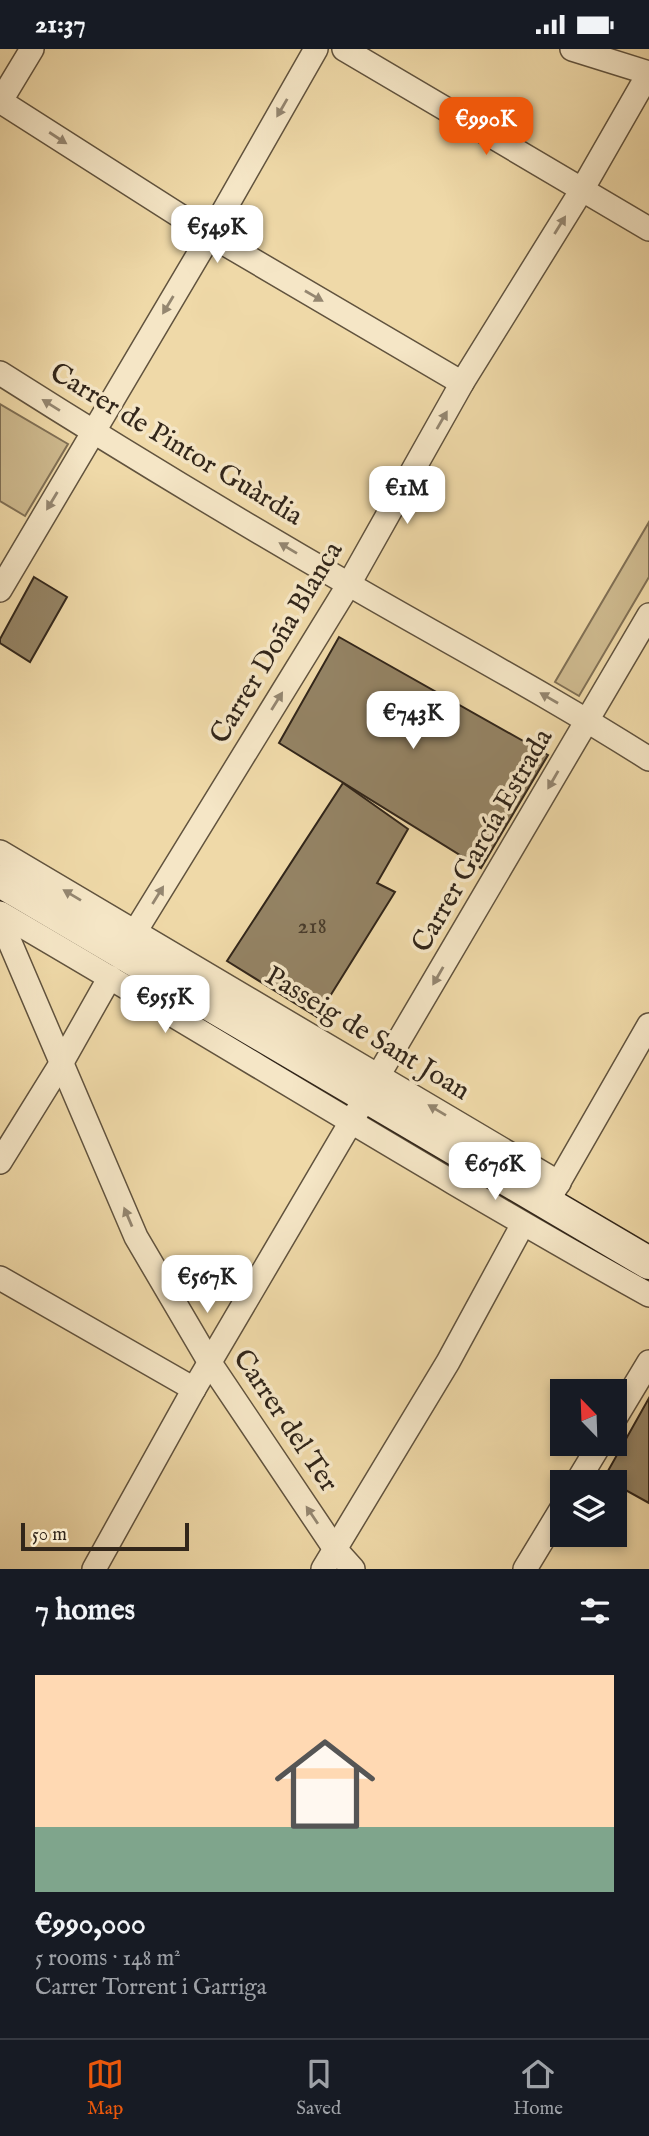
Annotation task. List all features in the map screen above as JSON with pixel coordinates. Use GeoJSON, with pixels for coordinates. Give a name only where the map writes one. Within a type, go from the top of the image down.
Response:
{"type":"FeatureCollection","features":[{"type":"Feature","properties":{"kind":"street"},"geometry":{"type":"LineString","coordinates":[[32,49],[0,101],[210,236],[462,383]]}},
{"type":"Feature","properties":{"kind":"street"},"geometry":{"type":"LineString","coordinates":[[0,590],[210,236],[316,49]]}},
{"type":"Feature","properties":{"kind":"street"},"geometry":{"type":"LineString","coordinates":[[344,49],[649,229]]}},
{"type":"Feature","properties":{"kind":"street"},"geometry":{"type":"LineString","coordinates":[[572,49],[649,73]]}},
{"type":"Feature","properties":{"kind":"street","name":"Carrer Doña Blanca"},"geometry":{"type":"LineString","coordinates":[[0,1162],[62,1062],[122,954],[349,584],[462,383],[583,188],[649,73]]}},
{"type":"Feature","properties":{"kind":"street","name":"Carrer de Pintor Guàrdia"},"geometry":{"type":"LineString","coordinates":[[0,373],[93,432],[349,584],[588,720],[649,759]]}},
{"type":"Feature","properties":{"kind":"street","name":"Carrer García Estrada"},"geometry":{"type":"LineString","coordinates":[[94,1569],[194,1389],[649,615]]}},
{"type":"Feature","properties":{"kind":"street"},"geometry":{"type":"LineString","coordinates":[[0,852],[122,954]]}},
{"type":"Feature","properties":{"kind":"street"},"geometry":{"type":"LineString","coordinates":[[0,881],[366,1097],[553,1193],[649,1263]]}},
{"type":"Feature","properties":{"kind":"street"},"geometry":{"type":"LineString","coordinates":[[0,913],[122,954]]}},
{"type":"Feature","properties":{"kind":"street","name":"Carrer del Ter"},"geometry":{"type":"LineString","coordinates":[[0,919],[136,1237],[210,1363],[335,1549],[353,1569]]}},
{"type":"Feature","properties":{"kind":"street"},"geometry":{"type":"LineString","coordinates":[[553,1193],[649,1025]]}},
{"type":"Feature","properties":{"kind":"street"},"geometry":{"type":"LineString","coordinates":[[366,1097],[523,1224],[649,1295]]}},
{"type":"Feature","properties":{"kind":"street"},"geometry":{"type":"LineString","coordinates":[[323,1569],[448,1362],[523,1224]]}},
{"type":"Feature","properties":{"kind":"street"},"geometry":{"type":"LineString","coordinates":[[0,1278],[194,1389]]}},
{"type":"Feature","properties":{"kind":"street"},"geometry":{"type":"LineString","coordinates":[[627,1398],[649,1362]]}},
{"type":"Feature","properties":{"kind":"street"},"geometry":{"type":"LineString","coordinates":[[525,1569],[550,1528]]}},
{"type":"Feature","properties":{"kind":"shaded area"},"geometry":{"type":"Polygon","coordinates":[[[0,404],[68,444],[25,516],[0,501],[0,404]]]}},
{"type":"Feature","properties":{"kind":"shaded area"},"geometry":{"type":"Polygon","coordinates":[[[649,522],[649,577],[579,696],[555,682],[649,522]]]}},
{"type":"Feature","properties":{"kind":"building"},"geometry":{"type":"Polygon","coordinates":[[[34,577],[67,597],[30,662],[0,643],[0,639],[34,577]]]}},
{"type":"Feature","properties":{"kind":"building"},"geometry":{"type":"Polygon","coordinates":[[[339,637],[548,755],[481,868],[279,743],[339,637]]]}},
{"type":"Feature","properties":{"kind":"building"},"geometry":{"type":"Polygon","coordinates":[[[343,783],[408,829],[377,883],[395,892],[317,1017],[227,961],[343,783]]]}},
{"type":"Feature","properties":{"kind":"building"},"geometry":{"type":"Polygon","coordinates":[[[649,1398],[649,1503],[627,1491],[627,1470],[608,1470],[616,1456],[627,1456],[627,1437],[649,1398]]]}}]}
